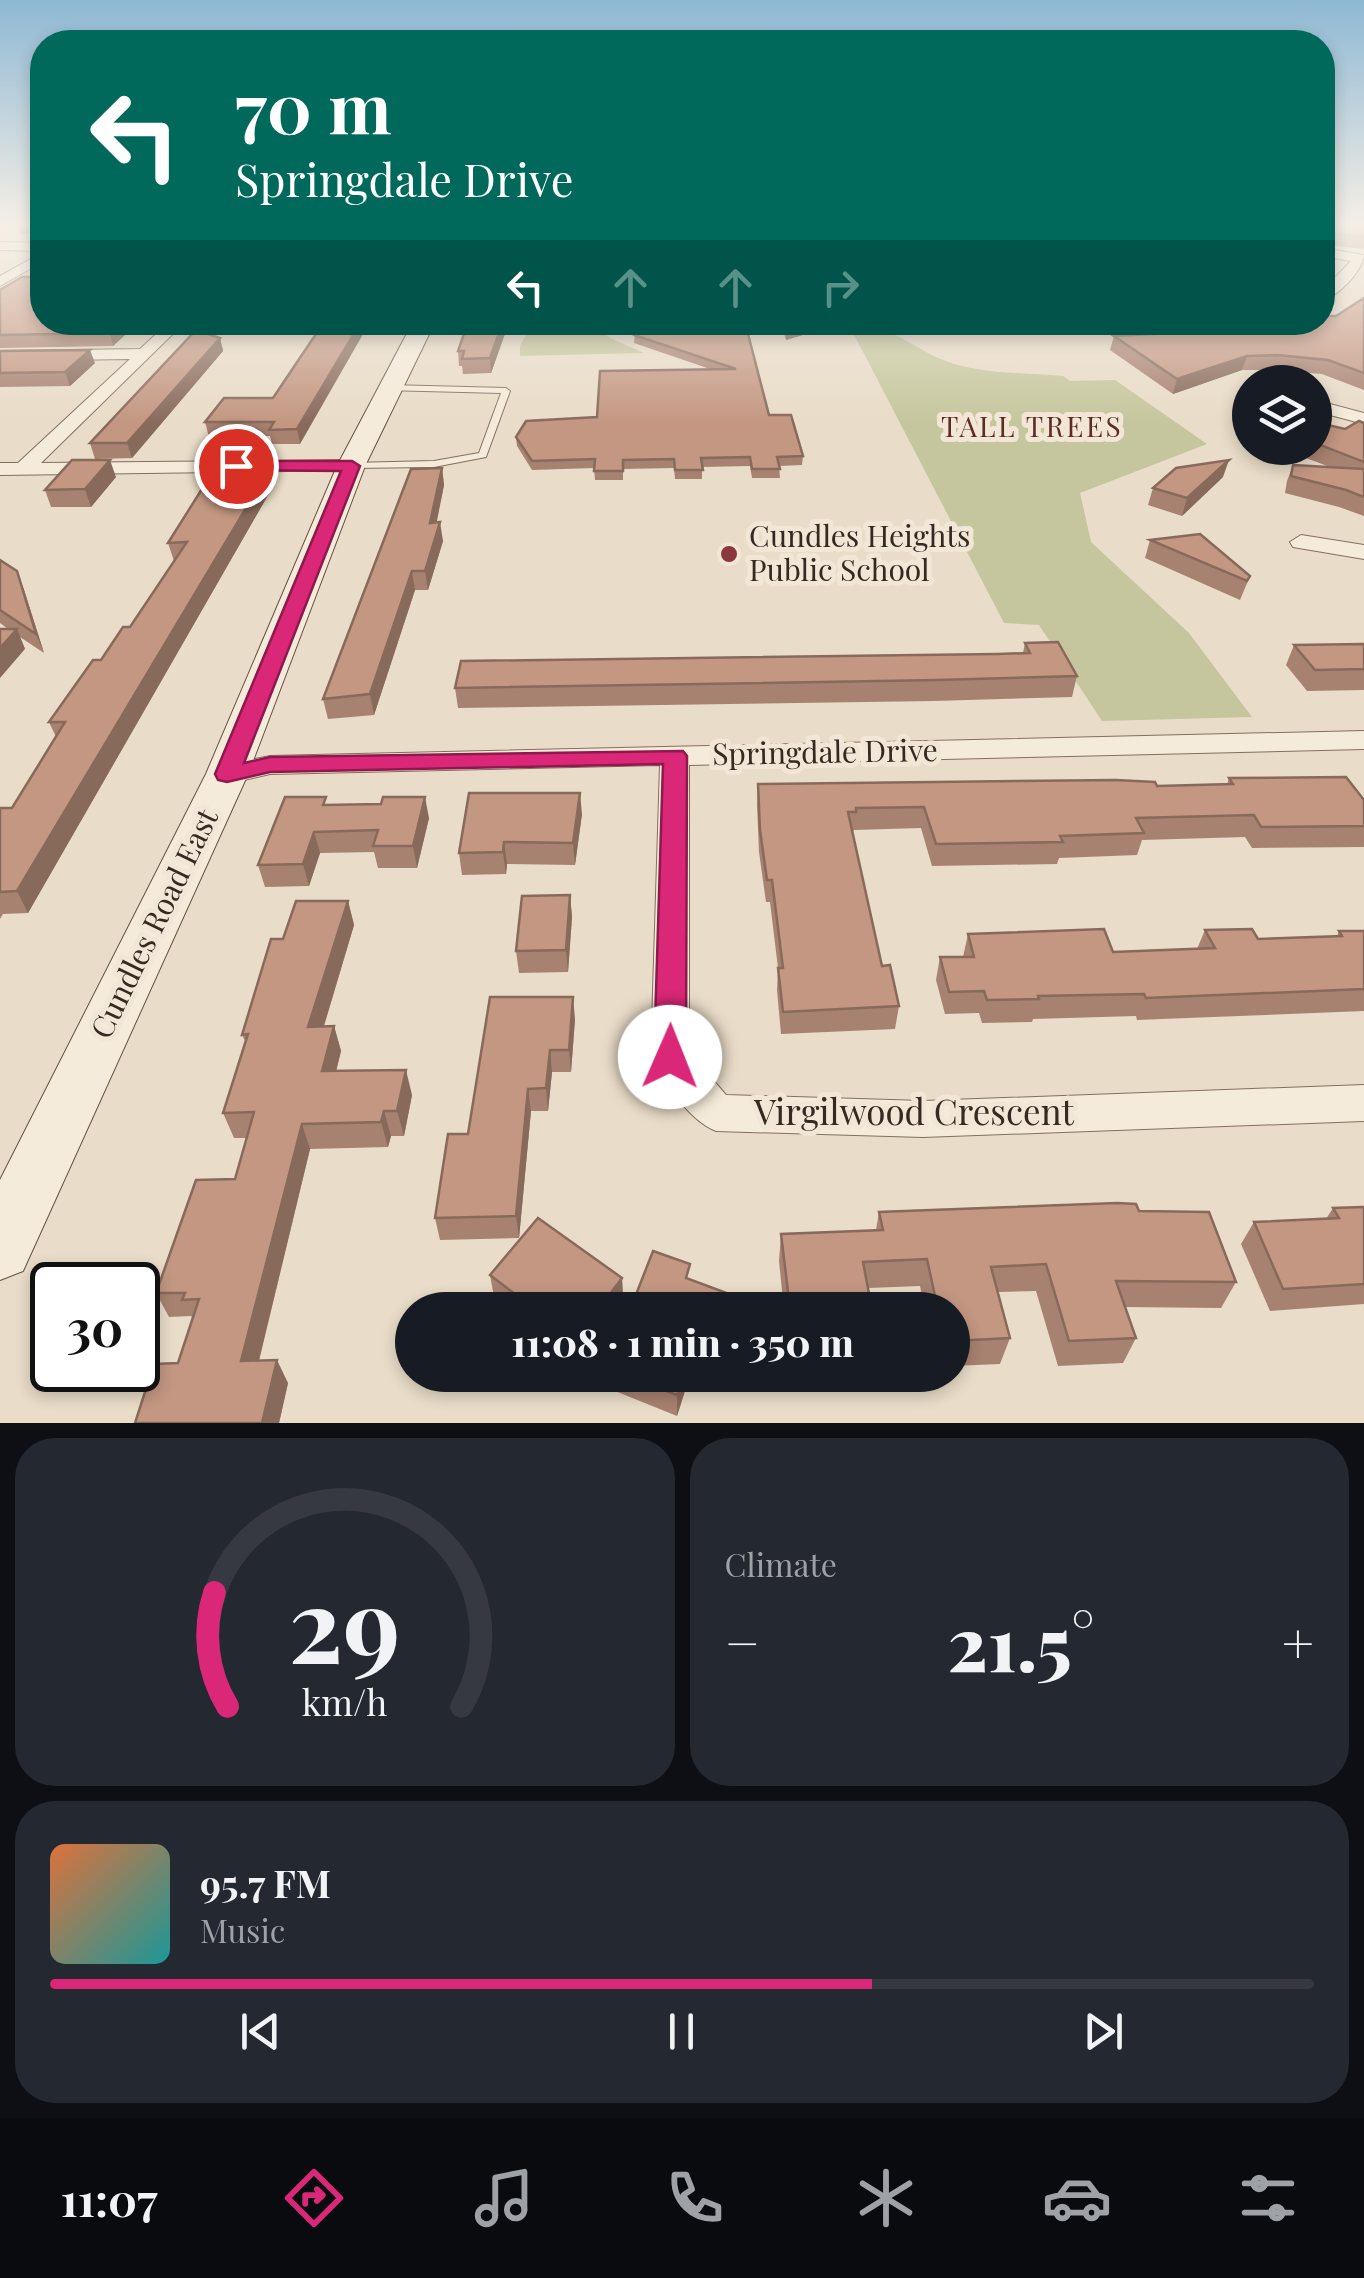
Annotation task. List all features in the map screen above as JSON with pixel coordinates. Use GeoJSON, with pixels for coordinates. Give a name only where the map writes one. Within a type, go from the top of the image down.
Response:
{"type":"FeatureCollection","features":[{"type":"Feature","properties":{"kind":"main road","name":"Cundles Road East"},"geometry":{"type":"LineString","coordinates":[[0,1248],[227,774],[352,466],[417,335]]}},
{"type":"Feature","properties":{"kind":"street"},"geometry":{"type":"LineString","coordinates":[[26,466],[164,335]]}},
{"type":"Feature","properties":{"kind":"street"},"geometry":{"type":"LineString","coordinates":[[0,356],[143,354]]}},
{"type":"Feature","properties":{"kind":"street"},"geometry":{"type":"LineString","coordinates":[[1332,410],[1364,420]]}},
{"type":"Feature","properties":{"kind":"street"},"geometry":{"type":"LineString","coordinates":[[0,469],[352,466]]}},
{"type":"Feature","properties":{"kind":"street"},"geometry":{"type":"LineString","coordinates":[[1301,542],[1364,552]]}},
{"type":"Feature","properties":{"kind":"street","name":"Springdale Drive"},"geometry":{"type":"LineString","coordinates":[[227,774],[270,765],[1364,740]]}},
{"type":"Feature","properties":{"kind":"street","name":"Virgilwood Crescent"},"geometry":{"type":"LineString","coordinates":[[675,756],[670,1057],[716,1113],[923,1119],[1364,1103]]}},
{"type":"Feature","properties":{"kind":"lane"},"geometry":{"type":"LineString","coordinates":[[352,466],[434,464],[483,455],[506,392],[388,388]]}},
{"type":"Feature","properties":{"kind":"green space"},"geometry":{"type":"Polygon","coordinates":[[[526,335],[606,335],[644,353],[520,356],[526,335]]]}},
{"type":"Feature","properties":{"kind":"green space"},"geometry":{"type":"Polygon","coordinates":[[[854,335],[895,335],[932,355],[974,369],[1063,376],[1070,381],[1115,380],[1207,444],[1080,493],[1091,542],[1189,633],[1252,717],[1102,721],[1039,625],[1004,623],[854,335]]]}},
{"type":"Feature","properties":{"kind":"building"},"geometry":{"type":"Polygon","coordinates":[[[0,291],[30,291],[30,334],[0,335],[0,291]]]}},
{"type":"Feature","properties":{"kind":"building"},"geometry":{"type":"Polygon","coordinates":[[[1364,298],[1364,373],[1328,360],[1278,355],[1247,356],[1177,379],[1114,336],[1335,335],[1336,316],[1364,298]]]}},
{"type":"Feature","properties":{"kind":"building"},"geometry":{"type":"Polygon","coordinates":[[[191,335],[220,338],[127,443],[90,443],[191,335]]]}},
{"type":"Feature","properties":{"kind":"building"},"geometry":{"type":"Polygon","coordinates":[[[315,335],[353,335],[297,429],[269,430],[274,422],[205,422],[224,398],[273,398],[315,335]]]}},
{"type":"Feature","properties":{"kind":"building"},"geometry":{"type":"Polygon","coordinates":[[[464,335],[498,335],[490,358],[462,359],[464,351],[458,351],[464,335]]]}},
{"type":"Feature","properties":{"kind":"building"},"geometry":{"type":"Polygon","coordinates":[[[634,335],[748,335],[769,415],[791,415],[803,456],[777,457],[780,469],[752,469],[750,457],[701,458],[703,470],[675,470],[674,459],[623,460],[623,471],[594,471],[595,459],[532,461],[516,437],[526,421],[597,417],[600,371],[736,369],[634,335]]]}},
{"type":"Feature","properties":{"kind":"building"},"geometry":{"type":"Polygon","coordinates":[[[90,350],[65,372],[0,373],[0,351],[90,350]]]}},
{"type":"Feature","properties":{"kind":"building"},"geometry":{"type":"Polygon","coordinates":[[[1359,421],[1364,423],[1364,462],[1332,450],[1332,426],[1345,429],[1359,421]]]}},
{"type":"Feature","properties":{"kind":"building"},"geometry":{"type":"Polygon","coordinates":[[[72,460],[110,460],[85,489],[45,490],[72,460]]]}},
{"type":"Feature","properties":{"kind":"building"},"geometry":{"type":"Polygon","coordinates":[[[1229,460],[1187,498],[1153,488],[1176,468],[1229,460]]]}},
{"type":"Feature","properties":{"kind":"building"},"geometry":{"type":"Polygon","coordinates":[[[1293,465],[1364,469],[1364,497],[1346,490],[1291,476],[1293,465]]]}},
{"type":"Feature","properties":{"kind":"building"},"geometry":{"type":"Polygon","coordinates":[[[442,468],[430,523],[440,522],[425,571],[412,571],[370,694],[323,699],[411,469],[442,468]]]}},
{"type":"Feature","properties":{"kind":"building"},"geometry":{"type":"Polygon","coordinates":[[[212,473],[267,473],[17,891],[0,892],[0,808],[12,808],[65,722],[49,722],[93,660],[101,660],[123,627],[130,627],[187,542],[168,543],[212,473]]]}},
{"type":"Feature","properties":{"kind":"building"},"geometry":{"type":"Polygon","coordinates":[[[1200,534],[1250,576],[1247,581],[1150,540],[1200,534]]]}},
{"type":"Feature","properties":{"kind":"building"},"geometry":{"type":"Polygon","coordinates":[[[0,560],[17,571],[36,634],[0,610],[0,560]]]}},
{"type":"Feature","properties":{"kind":"building"},"geometry":{"type":"Polygon","coordinates":[[[0,629],[17,629],[0,648],[0,629]]]}},
{"type":"Feature","properties":{"kind":"building"},"geometry":{"type":"Polygon","coordinates":[[[1058,642],[1077,676],[455,688],[461,661],[1030,653],[1025,643],[1058,642]]]}},
{"type":"Feature","properties":{"kind":"building"},"geometry":{"type":"Polygon","coordinates":[[[1364,644],[1364,669],[1315,670],[1294,645],[1364,644]]]}},
{"type":"Feature","properties":{"kind":"building"},"geometry":{"type":"Polygon","coordinates":[[[1346,777],[1364,800],[1364,826],[1261,827],[1254,815],[1136,818],[1144,833],[1060,836],[1063,842],[936,844],[924,807],[856,808],[856,812],[848,812],[882,966],[890,965],[899,1006],[783,1012],[778,968],[783,968],[772,880],[767,880],[760,830],[758,784],[1116,780],[1155,782],[1157,786],[1233,784],[1229,778],[1346,777]]]}},
{"type":"Feature","properties":{"kind":"building"},"geometry":{"type":"Polygon","coordinates":[[[469,793],[580,793],[573,843],[504,842],[503,852],[459,853],[469,793]]]}},
{"type":"Feature","properties":{"kind":"building"},"geometry":{"type":"Polygon","coordinates":[[[285,797],[326,797],[323,805],[381,804],[383,797],[425,797],[413,846],[373,846],[378,830],[314,832],[303,864],[258,865],[285,797]]]}},
{"type":"Feature","properties":{"kind":"building"},"geometry":{"type":"Polygon","coordinates":[[[570,895],[566,950],[516,951],[522,896],[570,895]]]}},
{"type":"Feature","properties":{"kind":"building"},"geometry":{"type":"Polygon","coordinates":[[[296,901],[348,901],[308,1027],[334,1026],[322,1071],[406,1070],[397,1111],[384,1111],[381,1122],[302,1124],[241,1361],[277,1360],[262,1423],[135,1423],[145,1392],[160,1392],[160,1364],[178,1363],[199,1299],[182,1300],[185,1293],[160,1293],[160,1282],[196,1180],[235,1179],[254,1112],[223,1113],[248,1034],[242,1035],[271,939],[283,939],[296,901]]]}},
{"type":"Feature","properties":{"kind":"building"},"geometry":{"type":"Polygon","coordinates":[[[1104,929],[1113,952],[1215,948],[1205,930],[1252,929],[1258,939],[1342,936],[1339,931],[1364,931],[1364,989],[987,1000],[984,991],[949,992],[940,957],[974,957],[968,934],[1104,929]]]}},
{"type":"Feature","properties":{"kind":"building"},"geometry":{"type":"Polygon","coordinates":[[[490,997],[573,997],[569,1050],[550,1050],[546,1088],[528,1089],[516,1216],[435,1218],[448,1134],[468,1134],[490,997]]]}},
{"type":"Feature","properties":{"kind":"building"},"geometry":{"type":"Polygon","coordinates":[[[1117,1203],[1136,1204],[1139,1211],[1209,1212],[1236,1282],[1116,1281],[1136,1338],[1069,1341],[1046,1264],[991,1267],[1010,1338],[970,1340],[970,1292],[934,1292],[927,1259],[863,1262],[869,1292],[788,1292],[781,1234],[883,1230],[879,1212],[1117,1203]]]}},
{"type":"Feature","properties":{"kind":"building"},"geometry":{"type":"Polygon","coordinates":[[[1364,1207],[1364,1284],[1283,1289],[1254,1222],[1339,1218],[1333,1208],[1364,1207]]]}},
{"type":"Feature","properties":{"kind":"building"},"geometry":{"type":"Polygon","coordinates":[[[538,1218],[622,1278],[612,1292],[512,1292],[490,1275],[538,1218]]]}},
{"type":"Feature","properties":{"kind":"building"},"geometry":{"type":"Polygon","coordinates":[[[653,1251],[690,1264],[686,1278],[724,1292],[637,1292],[653,1251]]]}},
{"type":"Feature","properties":{"kind":"place","name":"Cundles Heights Public School"},"geometry":{"type":"Point","coordinates":[729,554]}},
{"type":"Feature","properties":{"kind":"district","name":"TALL TREES"},"geometry":{"type":"Point","coordinates":[1032,427]}},
{"type":"Feature","properties":{"kind":"route"},"geometry":{"type":"LineString","coordinates":[[236,466],[352,466],[227,774],[270,765],[675,756],[670,1057]]}}]}
